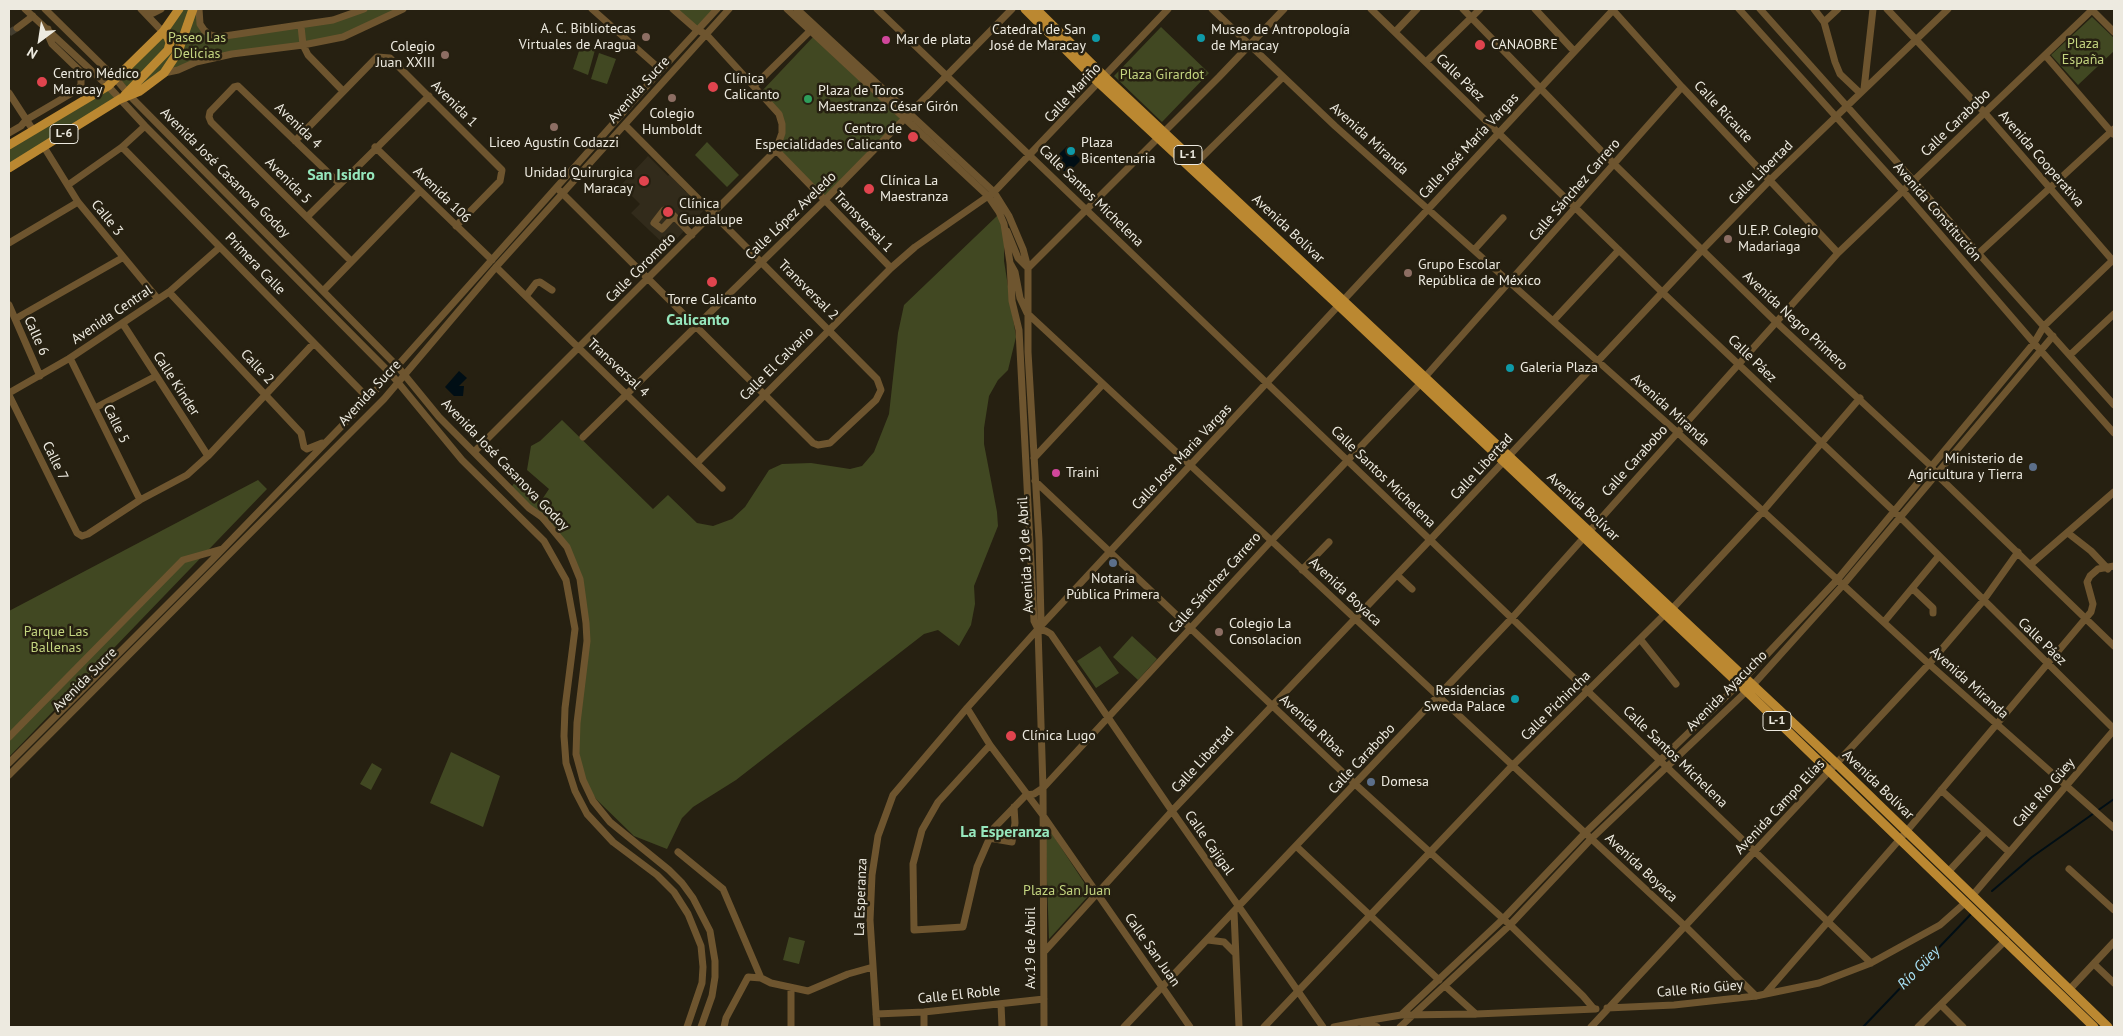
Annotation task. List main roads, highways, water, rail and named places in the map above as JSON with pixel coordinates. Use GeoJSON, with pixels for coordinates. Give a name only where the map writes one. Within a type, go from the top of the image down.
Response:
{"type":"FeatureCollection","features":[{"type":"Feature","properties":{"kind":"main road","name":"L-6"},"geometry":{"type":"LineString","coordinates":[[9,145],[108,86],[163,32],[178,9]]}},
{"type":"Feature","properties":{"kind":"main road","name":"L-6"},"geometry":{"type":"LineString","coordinates":[[9,168],[164,73],[178,52],[193,9]]}},
{"type":"Feature","properties":{"kind":"main road","name":"Avenida Bolívar"},"geometry":{"type":"LineString","coordinates":[[1025,9],[1340,302],[1742,681],[1830,772],[1899,839],[1971,901],[2108,1027]]}},
{"type":"Feature","properties":{"kind":"main road","name":"Avenida Bolívar"},"geometry":{"type":"LineString","coordinates":[[1036,9],[1102,80]]}},
{"type":"Feature","properties":{"kind":"main road"},"geometry":{"type":"LineString","coordinates":[[126,96],[168,50],[170,43],[168,37],[163,32]]}},
{"type":"Feature","properties":{"kind":"main road","name":"Avenida Bolívar"},"geometry":{"type":"LineString","coordinates":[[1161,135],[1196,163],[1340,302]]}},
{"type":"Feature","properties":{"kind":"main road","name":"Avenida Bolívar"},"geometry":{"type":"LineString","coordinates":[[1750,689],[1837,764],[1948,872],[1971,901]]}},
{"type":"Feature","properties":{"kind":"main road","name":"Avenida Bolívar"},"geometry":{"type":"LineString","coordinates":[[1984,913],[2006,940],[2094,1027]]}},
{"type":"Feature","properties":{"kind":"waterway","name":"Río Güey"},"geometry":{"type":"LineString","coordinates":[[1992,891],[2032,857],[2114,799]]}},
{"type":"Feature","properties":{"kind":"waterway","name":"Río Güey"},"geometry":{"type":"LineString","coordinates":[[1863,1027],[1972,913]]}},
{"type":"Feature","properties":{"kind":"tunnel"},"geometry":{"type":"LineString","coordinates":[[9,33],[17,28]]}},
{"type":"Feature","properties":{"kind":"place","name":"A. C. Bibliotecas Virtuales de Aragua"},"geometry":{"type":"Point","coordinates":[646,37]}},
{"type":"Feature","properties":{"kind":"place","name":"Catedral de San José de Maracay"},"geometry":{"type":"Point","coordinates":[1096,38]}},
{"type":"Feature","properties":{"kind":"place","name":"Museo de Antropología de Maracay"},"geometry":{"type":"Point","coordinates":[1201,38]}},
{"type":"Feature","properties":{"kind":"place","name":"Mar de plata"},"geometry":{"type":"Point","coordinates":[886,40]}},
{"type":"Feature","properties":{"kind":"place","name":"CANAOBRE"},"geometry":{"type":"Point","coordinates":[1480,45]}},
{"type":"Feature","properties":{"kind":"place","name":"Colegio Juan XXIII"},"geometry":{"type":"Point","coordinates":[445,55]}},
{"type":"Feature","properties":{"kind":"place","name":"Centro Médico Maracay"},"geometry":{"type":"Point","coordinates":[42,82]}},
{"type":"Feature","properties":{"kind":"place","name":"Clínica Calicanto"},"geometry":{"type":"Point","coordinates":[713,87]}},
{"type":"Feature","properties":{"kind":"place","name":"Colegio Humboldt"},"geometry":{"type":"Point","coordinates":[672,98]}},
{"type":"Feature","properties":{"kind":"place","name":"Plaza de Toros Maestranza César Girón"},"geometry":{"type":"Point","coordinates":[808,99]}},
{"type":"Feature","properties":{"kind":"place","name":"Liceo Agustín Codazzi"},"geometry":{"type":"Point","coordinates":[554,127]}},
{"type":"Feature","properties":{"kind":"place","name":"Centro de Especialidades Calicanto"},"geometry":{"type":"Point","coordinates":[913,137]}},
{"type":"Feature","properties":{"kind":"place","name":"Plaza Bicentenaria"},"geometry":{"type":"Point","coordinates":[1071,151]}},
{"type":"Feature","properties":{"kind":"place","name":"Unidad Quirurgica Maracay"},"geometry":{"type":"Point","coordinates":[644,181]}},
{"type":"Feature","properties":{"kind":"place","name":"Clínica La Maestranza"},"geometry":{"type":"Point","coordinates":[869,189]}},
{"type":"Feature","properties":{"kind":"place","name":"Clínica Guadalupe"},"geometry":{"type":"Point","coordinates":[668,212]}},
{"type":"Feature","properties":{"kind":"place","name":"U.E.P. Colegio Madariaga"},"geometry":{"type":"Point","coordinates":[1728,239]}},
{"type":"Feature","properties":{"kind":"place","name":"Grupo Escolar República de México"},"geometry":{"type":"Point","coordinates":[1408,273]}},
{"type":"Feature","properties":{"kind":"place","name":"Torre Calicanto"},"geometry":{"type":"Point","coordinates":[712,282]}},
{"type":"Feature","properties":{"kind":"place","name":"Galeria Plaza"},"geometry":{"type":"Point","coordinates":[1510,368]}},
{"type":"Feature","properties":{"kind":"place","name":"Ministerio de Agricultura y Tierra"},"geometry":{"type":"Point","coordinates":[2033,467]}},
{"type":"Feature","properties":{"kind":"place","name":"Traini"},"geometry":{"type":"Point","coordinates":[1056,473]}},
{"type":"Feature","properties":{"kind":"place","name":"Notaría Pública Primera"},"geometry":{"type":"Point","coordinates":[1113,563]}},
{"type":"Feature","properties":{"kind":"place","name":"Colegio La Consolacion"},"geometry":{"type":"Point","coordinates":[1219,632]}},
{"type":"Feature","properties":{"kind":"place","name":"Residencias Sweda Palace"},"geometry":{"type":"Point","coordinates":[1515,699]}},
{"type":"Feature","properties":{"kind":"place","name":"Clínica Lugo"},"geometry":{"type":"Point","coordinates":[1011,736]}},
{"type":"Feature","properties":{"kind":"place","name":"Domesa"},"geometry":{"type":"Point","coordinates":[1371,782]}},
{"type":"Feature","properties":{"kind":"district","name":"San Isidro"},"geometry":{"type":"Point","coordinates":[341,175]}},
{"type":"Feature","properties":{"kind":"district","name":"Calicanto"},"geometry":{"type":"Point","coordinates":[698,320]}},
{"type":"Feature","properties":{"kind":"district","name":"La Esperanza"},"geometry":{"type":"Point","coordinates":[1005,832]}},
{"type":"Feature","properties":{"kind":"park label","name":"Paseo Las Delicias"},"geometry":{"type":"Point","coordinates":[197,46]}},
{"type":"Feature","properties":{"kind":"park label","name":"Plaza España"},"geometry":{"type":"Point","coordinates":[2083,52]}},
{"type":"Feature","properties":{"kind":"park label","name":"Plaza Girardot"},"geometry":{"type":"Point","coordinates":[1162,75]}},
{"type":"Feature","properties":{"kind":"park label","name":"Parque Las Ballenas"},"geometry":{"type":"Point","coordinates":[56,640]}},
{"type":"Feature","properties":{"kind":"park label","name":"Plaza San Juan"},"geometry":{"type":"Point","coordinates":[1067,891]}}]}
